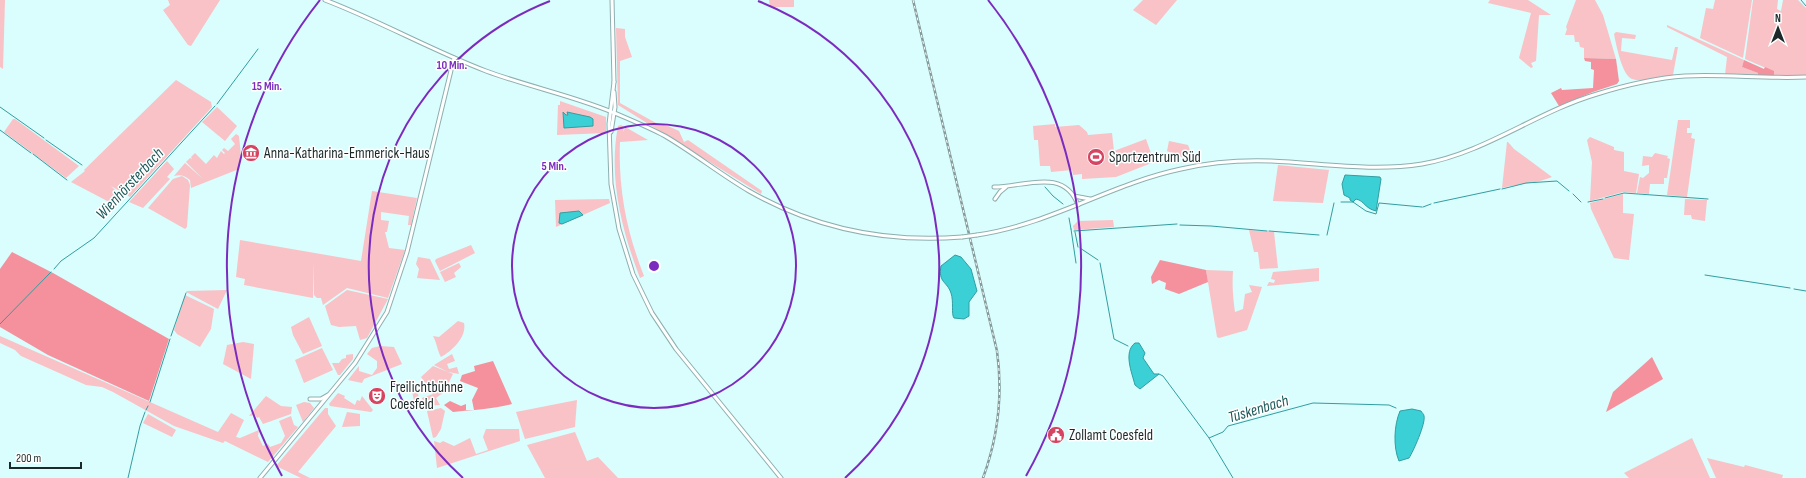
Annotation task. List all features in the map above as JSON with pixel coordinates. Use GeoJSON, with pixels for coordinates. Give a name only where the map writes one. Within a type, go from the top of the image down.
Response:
{"type":"FeatureCollection","features":[{"type":"Feature","properties":{"kind":"main road"},"geometry":{"type":"LineString","coordinates":[[325,0],[373,20],[454,58],[526,84],[612,112],[669,139],[739,184],[775,204],[814,220],[866,234],[921,239],[962,237],[1006,230],[1038,221],[1153,176],[1184,168],[1218,163],[1272,161],[1370,168],[1424,163],[1454,156],[1484,145],[1575,102],[1619,87],[1652,80],[1698,76],[1768,78],[1806,77]]}},
{"type":"Feature","properties":{"kind":"main road"},"geometry":{"type":"LineString","coordinates":[[612,0],[614,82],[610,138],[611,184],[616,218],[628,259],[643,295],[658,322],[676,349],[781,478]]}},
{"type":"Feature","properties":{"kind":"main road"},"geometry":{"type":"LineString","coordinates":[[260,478],[355,363],[380,325],[390,305],[407,252],[454,58]]}},
{"type":"Feature","properties":{"kind":"main road"},"geometry":{"type":"LineString","coordinates":[[994,187],[1054,182],[1066,187],[1074,196],[1078,205]]}},
{"type":"Feature","properties":{"kind":"main road"},"geometry":{"type":"LineString","coordinates":[[995,199],[1007,186]]}},
{"type":"Feature","properties":{"kind":"main road"},"geometry":{"type":"LineString","coordinates":[[1074,196],[1083,199],[1093,199]]}},
{"type":"Feature","properties":{"kind":"main road"},"geometry":{"type":"LineString","coordinates":[[310,399],[321,399],[330,394]]}},
{"type":"Feature","properties":{"kind":"shaded area"},"geometry":{"type":"Polygon","coordinates":[[[0,0],[5,0],[3,69],[0,67],[0,0]]]}},
{"type":"Feature","properties":{"kind":"shaded area"},"geometry":{"type":"Polygon","coordinates":[[[168,0],[220,0],[191,46],[188,45],[163,10],[170,5],[168,0]]]}},
{"type":"Feature","properties":{"kind":"shaded area"},"geometry":{"type":"Polygon","coordinates":[[[769,0],[794,0],[794,7],[770,7],[769,0]]]}},
{"type":"Feature","properties":{"kind":"shaded area"},"geometry":{"type":"Polygon","coordinates":[[[1143,0],[1177,0],[1156,25],[1133,10],[1143,0]]]}},
{"type":"Feature","properties":{"kind":"shaded area"},"geometry":{"type":"Polygon","coordinates":[[[1490,0],[1528,0],[1551,15],[1539,15],[1536,61],[1531,63],[1533,67],[1531,68],[1519,58],[1531,13],[1488,3],[1490,0]]]}},
{"type":"Feature","properties":{"kind":"shaded area"},"geometry":{"type":"Polygon","coordinates":[[[1576,0],[1595,0],[1603,15],[1616,59],[1584,58],[1584,48],[1580,47],[1579,42],[1575,42],[1574,35],[1565,35],[1567,29],[1566,27],[1576,0]]]}},
{"type":"Feature","properties":{"kind":"shaded area"},"geometry":{"type":"Polygon","coordinates":[[[1715,0],[1752,0],[1743,58],[1700,38],[1706,8],[1713,9],[1715,0]]]}},
{"type":"Feature","properties":{"kind":"shaded area"},"geometry":{"type":"Polygon","coordinates":[[[1753,0],[1778,0],[1777,9],[1781,11],[1783,0],[1798,0],[1806,8],[1806,75],[1774,76],[1773,71],[1745,59],[1753,0]]]}},
{"type":"Feature","properties":{"kind":"shaded area"},"geometry":{"type":"Polygon","coordinates":[[[1667,25],[1744,60],[1742,67],[1758,73],[1758,76],[1725,75],[1727,57],[1667,27],[1667,25]]]}},
{"type":"Feature","properties":{"kind":"shaded area"},"geometry":{"type":"Polygon","coordinates":[[[616,28],[625,29],[625,37],[632,57],[620,61],[620,103],[656,123],[679,131],[684,142],[688,140],[762,191],[761,194],[618,105],[616,28]]]}},
{"type":"Feature","properties":{"kind":"shaded area"},"geometry":{"type":"Polygon","coordinates":[[[1616,32],[1636,35],[1635,39],[1622,38],[1621,51],[1672,60],[1675,47],[1678,47],[1673,75],[1642,80],[1636,80],[1628,77],[1622,66],[1618,52],[1614,34],[1616,32]]]}},
{"type":"Feature","properties":{"kind":"shaded area"},"geometry":{"type":"Polygon","coordinates":[[[1584,58],[1616,59],[1619,81],[1617,84],[1559,106],[1551,93],[1561,88],[1562,90],[1593,88],[1594,70],[1591,69],[1591,62],[1585,61],[1584,58]]]}},
{"type":"Feature","properties":{"kind":"shaded area"},"geometry":{"type":"Polygon","coordinates":[[[1744,60],[1764,69],[1765,67],[1774,71],[1774,76],[1758,76],[1758,73],[1742,67],[1744,60]]]}},
{"type":"Feature","properties":{"kind":"shaded area"},"geometry":{"type":"Polygon","coordinates":[[[176,80],[211,102],[212,107],[130,197],[111,186],[119,194],[113,204],[71,182],[85,171],[84,170],[176,80]]]}},
{"type":"Feature","properties":{"kind":"shaded area"},"geometry":{"type":"Polygon","coordinates":[[[560,101],[606,117],[606,133],[557,135],[558,105],[560,105],[560,101]]]}},
{"type":"Feature","properties":{"kind":"shaded area"},"geometry":{"type":"Polygon","coordinates":[[[217,107],[237,126],[225,141],[202,122],[217,107]]]}},
{"type":"Feature","properties":{"kind":"shaded area"},"geometry":{"type":"Polygon","coordinates":[[[13,119],[79,166],[66,178],[4,132],[13,119]]]}},
{"type":"Feature","properties":{"kind":"shaded area"},"geometry":{"type":"Polygon","coordinates":[[[1678,120],[1690,120],[1690,128],[1687,128],[1687,133],[1692,133],[1691,138],[1695,139],[1687,197],[1667,195],[1678,120]]]}},
{"type":"Feature","properties":{"kind":"shaded area","name":"Sportzentrum Süd"},"geometry":{"type":"Polygon","coordinates":[[[1055,124],[1055,127],[1079,125],[1087,132],[1088,135],[1112,133],[1114,151],[1146,139],[1154,162],[1116,177],[1082,179],[1082,174],[1073,175],[1072,170],[1051,172],[1050,166],[1040,166],[1038,140],[1034,140],[1033,126],[1055,124]]]}},
{"type":"Feature","properties":{"kind":"shaded area"},"geometry":{"type":"Polygon","coordinates":[[[621,125],[624,127],[623,132],[625,128],[627,128],[648,140],[620,142],[622,194],[628,227],[644,276],[640,278],[622,223],[618,204],[615,146],[618,126],[621,125]]]}},
{"type":"Feature","properties":{"kind":"shaded area"},"geometry":{"type":"Polygon","coordinates":[[[236,134],[239,136],[241,156],[239,169],[191,188],[190,180],[185,176],[174,176],[185,163],[203,179],[186,162],[190,158],[192,159],[191,157],[195,153],[206,164],[214,155],[217,158],[221,151],[224,154],[225,153],[222,150],[224,148],[228,151],[235,144],[231,139],[236,134]]]}},
{"type":"Feature","properties":{"kind":"shaded area"},"geometry":{"type":"Polygon","coordinates":[[[1590,137],[1614,147],[1614,150],[1624,152],[1624,171],[1639,174],[1636,193],[1623,192],[1590,201],[1592,162],[1587,140],[1590,137]]]}},
{"type":"Feature","properties":{"kind":"shaded area"},"geometry":{"type":"Polygon","coordinates":[[[1169,141],[1188,145],[1190,150],[1188,157],[1184,158],[1167,151],[1169,141]]]}},
{"type":"Feature","properties":{"kind":"shaded area"},"geometry":{"type":"Polygon","coordinates":[[[1507,142],[1514,149],[1552,177],[1535,182],[1502,188],[1507,142]]]}},
{"type":"Feature","properties":{"kind":"shaded area"},"geometry":{"type":"Polygon","coordinates":[[[1655,153],[1668,156],[1667,158],[1670,159],[1667,178],[1664,178],[1664,184],[1650,184],[1649,194],[1637,193],[1640,177],[1643,178],[1649,173],[1649,165],[1642,166],[1643,156],[1652,157],[1655,153]]]}},
{"type":"Feature","properties":{"kind":"shaded area"},"geometry":{"type":"Polygon","coordinates":[[[167,161],[174,169],[167,177],[170,179],[143,208],[129,202],[167,161]]]}},
{"type":"Feature","properties":{"kind":"shaded area"},"geometry":{"type":"Polygon","coordinates":[[[1278,165],[1329,170],[1323,203],[1273,201],[1278,165]]]}},
{"type":"Feature","properties":{"kind":"shaded area"},"geometry":{"type":"Polygon","coordinates":[[[182,176],[188,180],[190,185],[187,227],[185,229],[148,208],[173,179],[182,176]]]}},
{"type":"Feature","properties":{"kind":"shaded area"},"geometry":{"type":"Polygon","coordinates":[[[372,191],[417,198],[411,225],[408,225],[409,216],[381,212],[381,220],[389,221],[387,232],[385,232],[389,248],[405,250],[388,298],[347,288],[323,305],[321,298],[317,298],[314,295],[314,262],[313,298],[244,285],[245,279],[236,277],[240,240],[361,261],[372,191]]]}},
{"type":"Feature","properties":{"kind":"shaded area"},"geometry":{"type":"Polygon","coordinates":[[[1623,194],[1623,213],[1634,214],[1629,260],[1614,258],[1591,209],[1590,203],[1623,194]]]}},
{"type":"Feature","properties":{"kind":"shaded area"},"geometry":{"type":"Polygon","coordinates":[[[609,199],[610,203],[556,227],[555,200],[609,199]]]}},
{"type":"Feature","properties":{"kind":"shaded area"},"geometry":{"type":"Polygon","coordinates":[[[1685,199],[1707,200],[1705,221],[1692,219],[1691,215],[1684,215],[1685,199]]]}},
{"type":"Feature","properties":{"kind":"shaded area"},"geometry":{"type":"Polygon","coordinates":[[[1113,220],[1114,227],[1074,230],[1073,226],[1078,221],[1113,220]]]}},
{"type":"Feature","properties":{"kind":"shaded area"},"geometry":{"type":"Polygon","coordinates":[[[1249,230],[1274,232],[1278,268],[1260,269],[1258,252],[1254,252],[1249,230]]]}},
{"type":"Feature","properties":{"kind":"shaded area"},"geometry":{"type":"Polygon","coordinates":[[[471,245],[475,253],[440,271],[435,261],[436,259],[471,245]]]}},
{"type":"Feature","properties":{"kind":"shaded area"},"geometry":{"type":"Polygon","coordinates":[[[12,252],[53,273],[169,339],[149,401],[48,355],[0,327],[0,269],[12,252]]]}},
{"type":"Feature","properties":{"kind":"shaded area"},"geometry":{"type":"Polygon","coordinates":[[[418,257],[430,259],[440,280],[417,278],[419,269],[416,264],[418,257]]]}},
{"type":"Feature","properties":{"kind":"shaded area"},"geometry":{"type":"Polygon","coordinates":[[[1160,260],[1206,270],[1208,282],[1179,294],[1165,289],[1166,283],[1159,280],[1152,284],[1151,277],[1160,260]]]}},
{"type":"Feature","properties":{"kind":"shaded area"},"geometry":{"type":"Polygon","coordinates":[[[459,263],[461,267],[454,273],[456,277],[445,282],[440,272],[459,263]]]}},
{"type":"Feature","properties":{"kind":"shaded area"},"geometry":{"type":"Polygon","coordinates":[[[1319,268],[1319,281],[1267,286],[1269,282],[1274,283],[1275,280],[1271,279],[1273,272],[1319,268]]]}},
{"type":"Feature","properties":{"kind":"shaded area"},"geometry":{"type":"Polygon","coordinates":[[[1206,270],[1233,271],[1235,312],[1243,309],[1245,294],[1252,292],[1249,285],[1262,287],[1247,330],[1219,338],[1217,337],[1206,270]]]}},
{"type":"Feature","properties":{"kind":"shaded area"},"geometry":{"type":"Polygon","coordinates":[[[227,290],[218,309],[186,292],[187,291],[227,290]]]}},
{"type":"Feature","properties":{"kind":"shaded area"},"geometry":{"type":"Polygon","coordinates":[[[347,290],[388,299],[367,338],[360,340],[356,326],[339,327],[331,325],[325,306],[347,290]]]}},
{"type":"Feature","properties":{"kind":"shaded area"},"geometry":{"type":"Polygon","coordinates":[[[185,295],[214,309],[211,329],[200,347],[177,334],[174,330],[185,295]]]}},
{"type":"Feature","properties":{"kind":"shaded area"},"geometry":{"type":"Polygon","coordinates":[[[309,317],[322,346],[303,354],[293,335],[291,327],[309,317]]]}},
{"type":"Feature","properties":{"kind":"shaded area"},"geometry":{"type":"Polygon","coordinates":[[[458,321],[464,323],[461,338],[450,351],[441,357],[433,336],[439,337],[458,321]]]}},
{"type":"Feature","properties":{"kind":"shaded area"},"geometry":{"type":"Polygon","coordinates":[[[0,336],[218,432],[231,413],[244,420],[236,437],[240,438],[259,430],[258,436],[263,446],[268,444],[270,447],[281,443],[285,436],[279,421],[291,416],[294,425],[298,427],[268,462],[225,441],[223,443],[174,426],[113,392],[102,387],[86,385],[21,356],[15,350],[0,343],[0,336]]]}},
{"type":"Feature","properties":{"kind":"shaded area"},"geometry":{"type":"Polygon","coordinates":[[[243,342],[254,344],[251,379],[223,364],[227,345],[243,342]]]}},
{"type":"Feature","properties":{"kind":"shaded area"},"geometry":{"type":"Polygon","coordinates":[[[380,346],[394,347],[402,364],[364,379],[362,383],[348,380],[359,366],[359,371],[372,375],[377,368],[377,361],[367,354],[372,348],[380,346]]]}},
{"type":"Feature","properties":{"kind":"shaded area"},"geometry":{"type":"Polygon","coordinates":[[[322,348],[333,370],[304,383],[295,360],[322,348]]]}},
{"type":"Feature","properties":{"kind":"shaded area"},"geometry":{"type":"Polygon","coordinates":[[[353,354],[353,359],[340,375],[338,375],[332,363],[339,363],[342,359],[346,358],[346,355],[353,354]]]}},
{"type":"Feature","properties":{"kind":"shaded area"},"geometry":{"type":"Polygon","coordinates":[[[452,354],[455,361],[447,364],[449,369],[457,367],[459,374],[448,372],[434,365],[452,354]]]}},
{"type":"Feature","properties":{"kind":"shaded area"},"geometry":{"type":"Polygon","coordinates":[[[1652,357],[1663,379],[1606,412],[1613,392],[1652,357]]]}},
{"type":"Feature","properties":{"kind":"shaded area"},"geometry":{"type":"Polygon","coordinates":[[[493,361],[512,404],[491,408],[476,410],[453,412],[444,405],[450,401],[461,406],[466,404],[466,410],[474,410],[472,400],[478,388],[460,381],[462,375],[475,371],[474,366],[493,361]]]}},
{"type":"Feature","properties":{"kind":"shaded area"},"geometry":{"type":"Polygon","coordinates":[[[433,366],[453,374],[444,392],[436,398],[440,405],[424,406],[422,398],[433,394],[421,377],[433,366]]]}},
{"type":"Feature","properties":{"kind":"shaded area"},"geometry":{"type":"Polygon","coordinates":[[[414,382],[422,407],[409,410],[408,408],[415,406],[411,386],[414,382]]]}},
{"type":"Feature","properties":{"kind":"shaded area"},"geometry":{"type":"Polygon","coordinates":[[[338,393],[345,396],[344,398],[355,405],[357,400],[360,401],[362,396],[373,410],[371,412],[330,406],[329,404],[338,393]]]}},
{"type":"Feature","properties":{"kind":"shaded area"},"geometry":{"type":"Polygon","coordinates":[[[266,396],[281,406],[292,407],[291,414],[263,424],[259,417],[257,418],[255,415],[249,416],[266,396]]]}},
{"type":"Feature","properties":{"kind":"shaded area"},"geometry":{"type":"Polygon","coordinates":[[[577,400],[575,427],[525,439],[516,412],[577,400]]]}},
{"type":"Feature","properties":{"kind":"shaded area"},"geometry":{"type":"Polygon","coordinates":[[[304,402],[310,403],[314,408],[303,422],[296,405],[304,402]]]}},
{"type":"Feature","properties":{"kind":"shaded area"},"geometry":{"type":"Polygon","coordinates":[[[325,408],[328,408],[328,414],[336,426],[298,472],[310,478],[301,478],[276,466],[325,408]]]}},
{"type":"Feature","properties":{"kind":"shaded area"},"geometry":{"type":"Polygon","coordinates":[[[441,408],[445,411],[441,429],[436,437],[433,438],[427,411],[441,408]]]}},
{"type":"Feature","properties":{"kind":"shaded area"},"geometry":{"type":"Polygon","coordinates":[[[347,412],[360,414],[360,426],[342,427],[347,412]]]}},
{"type":"Feature","properties":{"kind":"shaded area"},"geometry":{"type":"Polygon","coordinates":[[[148,414],[176,430],[172,437],[143,423],[148,414]]]}},
{"type":"Feature","properties":{"kind":"shaded area"},"geometry":{"type":"Polygon","coordinates":[[[486,429],[519,429],[520,441],[437,468],[434,441],[440,443],[443,441],[454,446],[470,438],[476,454],[488,450],[483,437],[486,429]]]}},
{"type":"Feature","properties":{"kind":"shaded area"},"geometry":{"type":"Polygon","coordinates":[[[575,432],[587,461],[598,457],[618,478],[545,478],[527,445],[575,432]]]}},
{"type":"Feature","properties":{"kind":"shaded area"},"geometry":{"type":"Polygon","coordinates":[[[1692,438],[1710,478],[1629,478],[1624,473],[1692,438]]]}},
{"type":"Feature","properties":{"kind":"shaded area"},"geometry":{"type":"Polygon","coordinates":[[[1707,458],[1744,467],[1745,465],[1783,475],[1782,478],[1716,478],[1707,458]]]}},
{"type":"Feature","properties":{"kind":"water"},"geometry":{"type":"Polygon","coordinates":[[[563,112],[566,115],[568,115],[567,112],[590,117],[593,119],[593,126],[564,128],[563,112]]]}},
{"type":"Feature","properties":{"kind":"water"},"geometry":{"type":"Polygon","coordinates":[[[1345,175],[1380,177],[1381,179],[1376,211],[1372,210],[1359,200],[1356,199],[1353,202],[1350,198],[1344,195],[1342,184],[1345,175]]]}},
{"type":"Feature","properties":{"kind":"water"},"geometry":{"type":"Polygon","coordinates":[[[579,211],[583,215],[562,224],[559,223],[560,213],[579,211]]]}},
{"type":"Feature","properties":{"kind":"water"},"geometry":{"type":"Polygon","coordinates":[[[955,255],[961,257],[971,269],[977,291],[969,302],[969,316],[964,319],[954,318],[951,293],[942,279],[940,272],[941,266],[955,255]]]}},
{"type":"Feature","properties":{"kind":"water"},"geometry":{"type":"Polygon","coordinates":[[[1135,343],[1139,343],[1145,353],[1143,358],[1154,374],[1159,374],[1140,389],[1135,385],[1129,363],[1131,347],[1135,343]]]}},
{"type":"Feature","properties":{"kind":"water"},"geometry":{"type":"Polygon","coordinates":[[[1412,409],[1421,411],[1424,415],[1423,425],[1409,458],[1399,461],[1395,443],[1395,429],[1398,417],[1400,411],[1412,409]]]}},
{"type":"Feature","properties":{"kind":"waterway"},"geometry":{"type":"LineString","coordinates":[[1801,0],[1806,6]]}},
{"type":"Feature","properties":{"kind":"waterway","name":"Wienhörsterbach"},"geometry":{"type":"LineString","coordinates":[[217,104],[258,49]]}},
{"type":"Feature","properties":{"kind":"waterway","name":"Wienhörsterbach"},"geometry":{"type":"LineString","coordinates":[[54,269],[61,261],[94,238],[215,106]]}},
{"type":"Feature","properties":{"kind":"waterway"},"geometry":{"type":"LineString","coordinates":[[0,107],[44,138]]}},
{"type":"Feature","properties":{"kind":"waterway"},"geometry":{"type":"LineString","coordinates":[[0,130],[31,153]]}},
{"type":"Feature","properties":{"kind":"waterway"},"geometry":{"type":"LineString","coordinates":[[46,140],[82,165]]}},
{"type":"Feature","properties":{"kind":"waterway"},"geometry":{"type":"LineString","coordinates":[[33,154],[67,180]]}},
{"type":"Feature","properties":{"kind":"waterway"},"geometry":{"type":"LineString","coordinates":[[1502,189],[1526,183],[1557,181],[1569,191]]}},
{"type":"Feature","properties":{"kind":"waterway","name":"Tüskenbach"},"geometry":{"type":"LineString","coordinates":[[1045,187],[1063,204]]}},
{"type":"Feature","properties":{"kind":"waterway"},"geometry":{"type":"LineString","coordinates":[[1434,203],[1500,189]]}},
{"type":"Feature","properties":{"kind":"waterway"},"geometry":{"type":"LineString","coordinates":[[1605,198],[1624,193],[1708,199]]}},
{"type":"Feature","properties":{"kind":"waterway"},"geometry":{"type":"LineString","coordinates":[[1573,194],[1581,202]]}},
{"type":"Feature","properties":{"kind":"waterway"},"geometry":{"type":"LineString","coordinates":[[1588,202],[1603,199]]}},
{"type":"Feature","properties":{"kind":"waterway"},"geometry":{"type":"LineString","coordinates":[[1341,202],[1353,202],[1366,211],[1376,214],[1379,203],[1422,207]]}},
{"type":"Feature","properties":{"kind":"waterway"},"geometry":{"type":"LineString","coordinates":[[1327,235],[1334,203]]}},
{"type":"Feature","properties":{"kind":"waterway"},"geometry":{"type":"LineString","coordinates":[[1423,207],[1431,204]]}},
{"type":"Feature","properties":{"kind":"waterway"},"geometry":{"type":"LineString","coordinates":[[1069,218],[1071,229]]}},
{"type":"Feature","properties":{"kind":"waterway"},"geometry":{"type":"LineString","coordinates":[[1074,231],[1177,224]]}},
{"type":"Feature","properties":{"kind":"waterway"},"geometry":{"type":"LineString","coordinates":[[1180,225],[1267,231]]}},
{"type":"Feature","properties":{"kind":"waterway"},"geometry":{"type":"LineString","coordinates":[[1071,229],[1076,263]]}},
{"type":"Feature","properties":{"kind":"waterway"},"geometry":{"type":"LineString","coordinates":[[1269,231],[1319,235]]}},
{"type":"Feature","properties":{"kind":"waterway"},"geometry":{"type":"LineString","coordinates":[[1075,232],[1078,247]]}},
{"type":"Feature","properties":{"kind":"waterway"},"geometry":{"type":"LineString","coordinates":[[1080,248],[1098,260]]}},
{"type":"Feature","properties":{"kind":"waterway"},"geometry":{"type":"LineString","coordinates":[[1100,263],[1114,339],[1128,346]]}},
{"type":"Feature","properties":{"kind":"waterway","name":"Wienhörsterbach"},"geometry":{"type":"LineString","coordinates":[[0,324],[51,272]]}},
{"type":"Feature","properties":{"kind":"waterway"},"geometry":{"type":"LineString","coordinates":[[1705,275],[1790,288]]}},
{"type":"Feature","properties":{"kind":"waterway"},"geometry":{"type":"LineString","coordinates":[[1794,289],[1806,291]]}},
{"type":"Feature","properties":{"kind":"waterway"},"geometry":{"type":"LineString","coordinates":[[171,336],[186,293]]}},
{"type":"Feature","properties":{"kind":"waterway"},"geometry":{"type":"LineString","coordinates":[[150,402],[170,339]]}},
{"type":"Feature","properties":{"kind":"waterway","name":"Tüskenbach"},"geometry":{"type":"LineString","coordinates":[[1159,374],[1163,376],[1209,438],[1223,432],[1228,426],[1313,403],[1389,405],[1396,408]]}},
{"type":"Feature","properties":{"kind":"waterway"},"geometry":{"type":"LineString","coordinates":[[146,410],[148,406]]}},
{"type":"Feature","properties":{"kind":"waterway"},"geometry":{"type":"LineString","coordinates":[[128,478],[140,426],[145,412]]}},
{"type":"Feature","properties":{"kind":"waterway"},"geometry":{"type":"LineString","coordinates":[[1209,438],[1233,478]]}},
{"type":"Feature","properties":{"kind":"railway"},"geometry":{"type":"LineString","coordinates":[[913,0],[997,351],[999,367],[998,415],[996,431],[983,478]]}},
{"type":"Feature","properties":{"kind":"place","name":"Anna-Katharina-Emmerick-Haus"},"geometry":{"type":"Point","coordinates":[251,153]}},
{"type":"Feature","properties":{"kind":"place","name":"Sportzentrum Süd"},"geometry":{"type":"Point","coordinates":[1096,157]}},
{"type":"Feature","properties":{"kind":"place","name":"Freilichtbühne Coesfeld"},"geometry":{"type":"Point","coordinates":[377,396]}},
{"type":"Feature","properties":{"kind":"place","name":"Zollamt Coesfeld"},"geometry":{"type":"Point","coordinates":[1056,435]}}]}
